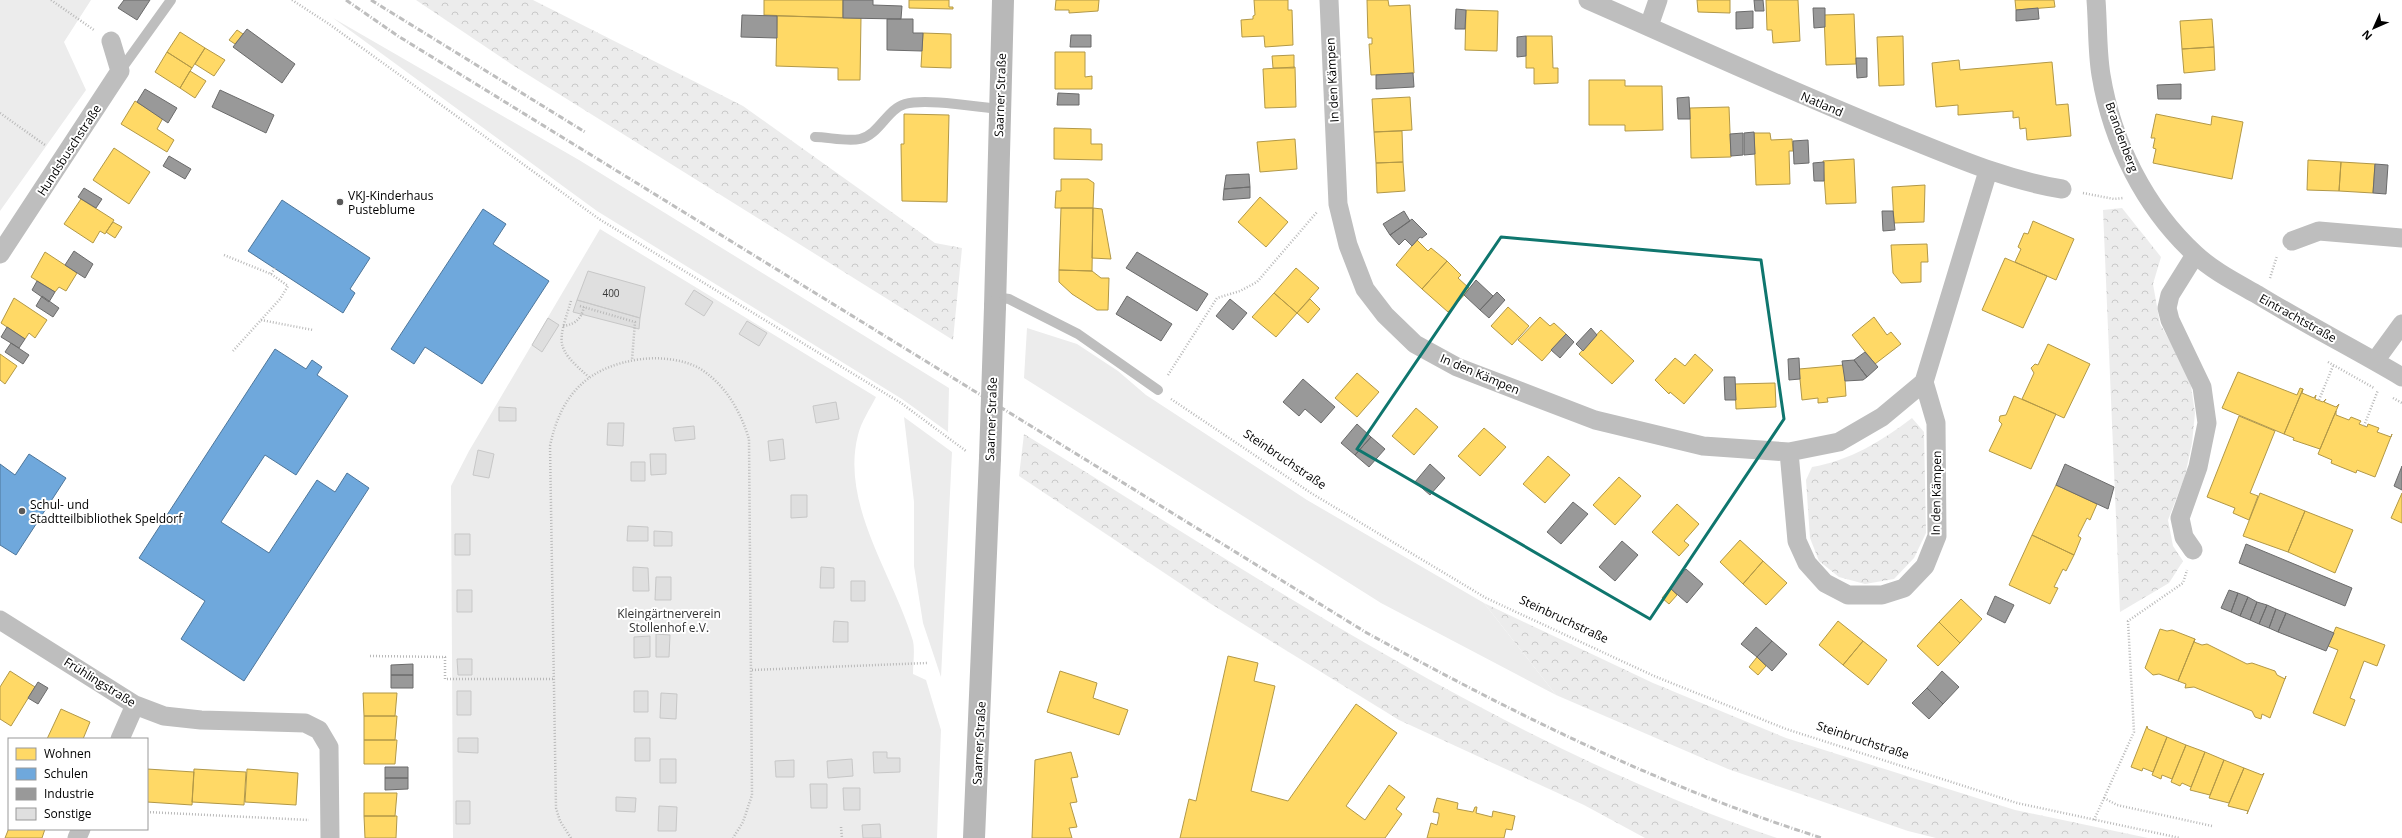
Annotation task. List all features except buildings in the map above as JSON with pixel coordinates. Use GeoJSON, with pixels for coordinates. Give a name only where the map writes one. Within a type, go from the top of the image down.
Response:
{"type":"FeatureCollection","features":[{"type":"Feature","properties":{"kind":"main road","name":"Saarner Straße"},"geometry":{"type":"LineString","coordinates":[[974,838],[990,460],[1003,0]]}},
{"type":"Feature","properties":{"kind":"street","name":"In den Kämpen"},"geometry":{"type":"LineString","coordinates":[[1329,0],[1338,204],[1348,245],[1365,289],[1385,315],[1415,344],[1456,367],[1595,420],[1703,446],[1789,452],[1839,442],[1882,418],[1924,382],[1936,423],[1937,536],[1925,566],[1904,588],[1882,595],[1848,595],[1825,583],[1807,563],[1797,541],[1789,452]]}},
{"type":"Feature","properties":{"kind":"street","name":"Natland"},"geometry":{"type":"LineString","coordinates":[[1588,0],[1833,109],[1988,171],[2042,186],[2062,189]]}},
{"type":"Feature","properties":{"kind":"street"},"geometry":{"type":"LineString","coordinates":[[1649,26],[1658,0]]}},
{"type":"Feature","properties":{"kind":"street","name":"Brandenberg"},"geometry":{"type":"LineString","coordinates":[[2096,0],[2101,75],[2111,115],[2125,155],[2144,194],[2166,224],[2195,255]]}},
{"type":"Feature","properties":{"kind":"street"},"geometry":{"type":"LineString","coordinates":[[111,41],[120,71]]}},
{"type":"Feature","properties":{"kind":"street","name":"Hundsbuschstraße"},"geometry":{"type":"LineString","coordinates":[[0,254],[120,71]]}},
{"type":"Feature","properties":{"kind":"street"},"geometry":{"type":"LineString","coordinates":[[1924,382],[1988,171]]}},
{"type":"Feature","properties":{"kind":"street"},"geometry":{"type":"LineString","coordinates":[[2292,241],[2319,231],[2402,238]]}},
{"type":"Feature","properties":{"kind":"street"},"geometry":{"type":"LineString","coordinates":[[2193,550],[2184,537],[2180,518],[2198,467],[2207,423],[2202,386],[2170,320],[2167,308],[2170,294],[2195,255]]}},
{"type":"Feature","properties":{"kind":"street","name":"Eintrachtstraße"},"geometry":{"type":"LineString","coordinates":[[2195,255],[2227,277],[2266,300],[2402,377]]}},
{"type":"Feature","properties":{"kind":"street"},"geometry":{"type":"LineString","coordinates":[[2375,361],[2402,324]]}},
{"type":"Feature","properties":{"kind":"street","name":"Frühlingstraße"},"geometry":{"type":"LineString","coordinates":[[0,620],[135,705],[164,716],[201,720],[305,723],[320,730],[329,747],[330,829]]}},
{"type":"Feature","properties":{"kind":"street"},"geometry":{"type":"LineString","coordinates":[[120,738],[135,705]]}},
{"type":"Feature","properties":{"kind":"lane"},"geometry":{"type":"LineString","coordinates":[[120,71],[171,0]]}},
{"type":"Feature","properties":{"kind":"lane"},"geometry":{"type":"LineString","coordinates":[[815,137],[860,139],[868,136],[887,116],[904,104],[963,105],[1000,109]]}},
{"type":"Feature","properties":{"kind":"lane"},"geometry":{"type":"LineString","coordinates":[[995,302],[1009,299],[1078,334],[1158,390]]}},
{"type":"Feature","properties":{"kind":"path"},"geometry":{"type":"LineString","coordinates":[[51,0],[111,41]]}},
{"type":"Feature","properties":{"kind":"path"},"geometry":{"type":"LineString","coordinates":[[292,0],[329,24],[599,218],[901,403],[969,453],[990,460]]}},
{"type":"Feature","properties":{"kind":"path"},"geometry":{"type":"LineString","coordinates":[[0,114],[63,158]]}},
{"type":"Feature","properties":{"kind":"path"},"geometry":{"type":"LineString","coordinates":[[2062,189],[2114,199]]}},
{"type":"Feature","properties":{"kind":"path"},"geometry":{"type":"LineString","coordinates":[[1158,390],[1217,298],[1240,291],[1258,282],[1318,211],[1338,204]]}},
{"type":"Feature","properties":{"kind":"path"},"geometry":{"type":"LineString","coordinates":[[2266,300],[2275,258],[2292,241]]}},
{"type":"Feature","properties":{"kind":"path"},"geometry":{"type":"LineString","coordinates":[[224,255],[271,274],[288,286],[280,299],[233,351]]}},
{"type":"Feature","properties":{"kind":"path"},"geometry":{"type":"LineString","coordinates":[[271,274],[274,268]]}},
{"type":"Feature","properties":{"kind":"path"},"geometry":{"type":"LineString","coordinates":[[571,301],[560,336],[563,348],[571,361],[590,377]]}},
{"type":"Feature","properties":{"kind":"path"},"geometry":{"type":"LineString","coordinates":[[580,306],[635,322],[632,360]]}},
{"type":"Feature","properties":{"kind":"path"},"geometry":{"type":"LineString","coordinates":[[563,326],[576,322],[582,317],[584,307]]}},
{"type":"Feature","properties":{"kind":"path"},"geometry":{"type":"LineString","coordinates":[[261,320],[313,330]]}},
{"type":"Feature","properties":{"kind":"path"},"geometry":{"type":"LineString","coordinates":[[571,838],[560,821],[556,808],[550,446],[560,413],[572,396],[590,377],[616,363],[632,360],[666,359],[698,368],[724,390],[735,404],[749,439],[752,795],[743,822],[733,838]]}},
{"type":"Feature","properties":{"kind":"path"},"geometry":{"type":"LineString","coordinates":[[2319,400],[2333,366]]}},
{"type":"Feature","properties":{"kind":"path","name":"Steinbruchstraße"},"geometry":{"type":"LineString","coordinates":[[1158,390],[1311,493],[1486,598],[1640,669],[1786,728],[2017,803],[2180,838]]}},
{"type":"Feature","properties":{"kind":"path"},"geometry":{"type":"LineString","coordinates":[[2364,426],[2378,390]]}},
{"type":"Feature","properties":{"kind":"path"},"geometry":{"type":"LineString","coordinates":[[2094,820],[2134,732],[2128,621],[2183,583],[2193,550]]}},
{"type":"Feature","properties":{"kind":"path"},"geometry":{"type":"LineString","coordinates":[[370,656],[445,657],[445,679],[553,679]]}},
{"type":"Feature","properties":{"kind":"path"},"geometry":{"type":"LineString","coordinates":[[752,670],[927,663]]}},
{"type":"Feature","properties":{"kind":"path"},"geometry":{"type":"LineString","coordinates":[[2104,798],[2117,805],[2212,826]]}},
{"type":"Feature","properties":{"kind":"path"},"geometry":{"type":"LineString","coordinates":[[148,812],[330,829]]}},
{"type":"Feature","properties":{"kind":"path"},"geometry":{"type":"LineString","coordinates":[[841,827],[842,838]]}},
{"type":"Feature","properties":{"kind":"highlighted area"},"geometry":{"type":"Polygon","coordinates":[[[1501,237],[1761,260],[1784,419],[1650,619],[1357,449],[1501,237]]]}},
{"type":"Feature","properties":{"kind":"green space"},"geometry":{"type":"Polygon","coordinates":[[[0,0],[91,0],[64,42],[86,90],[0,211],[0,0]]]}},
{"type":"Feature","properties":{"kind":"green space"},"geometry":{"type":"Polygon","coordinates":[[[416,0],[533,0],[743,106],[935,243],[962,248],[953,340],[514,66],[416,0]]]}},
{"type":"Feature","properties":{"kind":"green space"},"geometry":{"type":"Polygon","coordinates":[[[333,18],[579,160],[949,388],[948,432],[902,399],[597,211],[333,18]]]}},
{"type":"Feature","properties":{"kind":"green space"},"geometry":{"type":"Polygon","coordinates":[[[2122,208],[2161,257],[2153,284],[2160,324],[2181,360],[2191,386],[2195,413],[2192,443],[2185,476],[2168,520],[2173,546],[2183,561],[2169,583],[2120,612],[2103,210],[2122,208]]]}},
{"type":"Feature","properties":{"kind":"green space","name":"Kleingärtnerverein Stollenhof e.V."},"geometry":{"type":"Polygon","coordinates":[[[600,229],[876,397],[859,430],[854,461],[856,488],[862,514],[913,641],[913,674],[926,680],[941,730],[937,838],[453,838],[451,486],[469,451],[600,229]]]}},
{"type":"Feature","properties":{"kind":"green space"},"geometry":{"type":"Polygon","coordinates":[[[1027,328],[1077,344],[1118,371],[1146,395],[1307,500],[1484,603],[1556,695],[1381,603],[1024,378],[1027,328]]]}},
{"type":"Feature","properties":{"kind":"green space"},"geometry":{"type":"Polygon","coordinates":[[[904,417],[952,452],[941,677],[923,623],[914,566],[914,502],[904,417]]]}},
{"type":"Feature","properties":{"kind":"green space"},"geometry":{"type":"Polygon","coordinates":[[[1912,418],[1924,432],[1926,533],[1914,558],[1894,579],[1865,584],[1839,577],[1819,561],[1810,538],[1806,480],[1812,467],[1839,460],[1865,449],[1889,435],[1912,418]]]}},
{"type":"Feature","properties":{"kind":"green space"},"geometry":{"type":"Polygon","coordinates":[[[1024,434],[1298,603],[1390,657],[1484,709],[1579,757],[1677,800],[1777,838],[1645,838],[1584,805],[1399,720],[1211,604],[1019,476],[1024,434]]]}},
{"type":"Feature","properties":{"kind":"green space"},"geometry":{"type":"Polygon","coordinates":[[[1484,603],[1653,683],[1786,738],[2015,810],[2148,838],[1936,838],[1908,831],[1728,769],[1556,695],[1484,603]]]}},
{"type":"Feature","properties":{"kind":"railway"},"geometry":{"type":"LineString","coordinates":[[346,0],[398,36],[1367,633],[1477,692],[1590,747],[1704,796],[1822,838]]}},
{"type":"Feature","properties":{"kind":"railway"},"geometry":{"type":"LineString","coordinates":[[371,0],[585,132]]}},
{"type":"Feature","properties":{"kind":"place","name":"VKJ-Kinderhaus Pusteblume"},"geometry":{"type":"Point","coordinates":[340,202]}},
{"type":"Feature","properties":{"kind":"place","name":"Schul- und Stadtteilbibliothek Speldorf"},"geometry":{"type":"Point","coordinates":[22,511]}}]}
